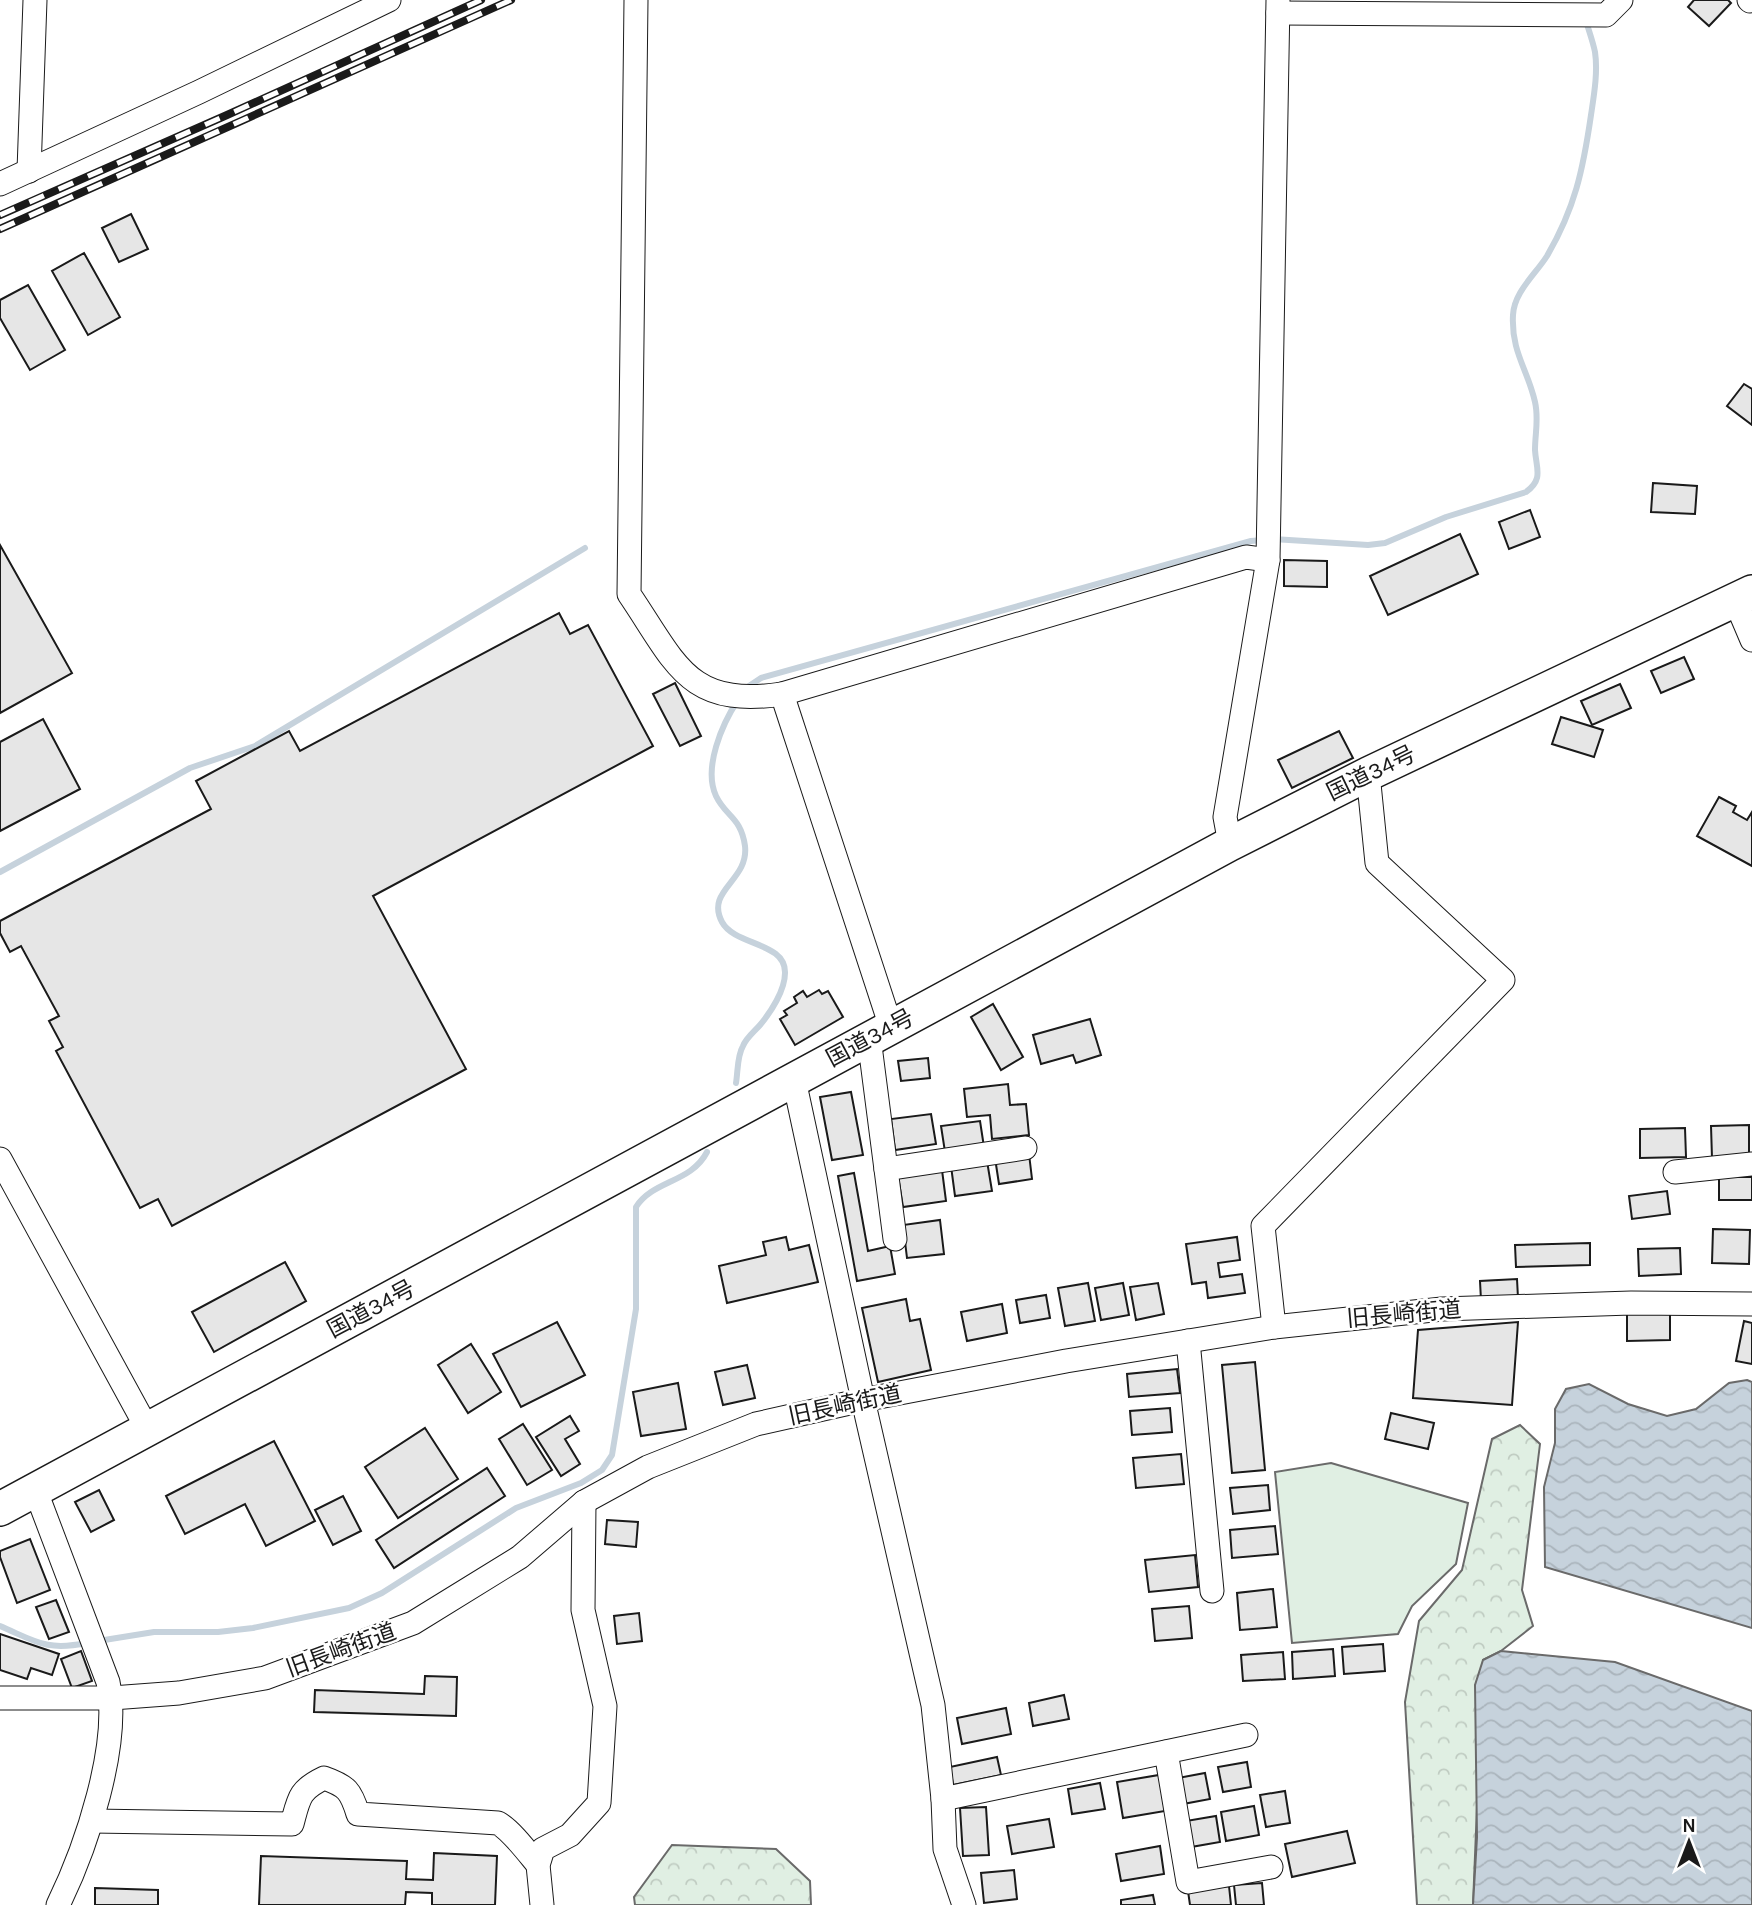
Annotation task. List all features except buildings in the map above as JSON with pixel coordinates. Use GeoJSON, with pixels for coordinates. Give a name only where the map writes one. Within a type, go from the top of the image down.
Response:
{"type":"FeatureCollection","features":[{"type":"Feature","properties":{"kind":"highway","name":"国道34号"},"geometry":{"type":"LineString","coordinates":[[0,1509],[1230,844],[1367,774],[1743,596]]}},
{"type":"Feature","properties":{"kind":"street"},"geometry":{"type":"LineString","coordinates":[[29,171],[35,0]]}},
{"type":"Feature","properties":{"kind":"street"},"geometry":{"type":"LineString","coordinates":[[0,184],[389,0]]}},
{"type":"Feature","properties":{"kind":"street"},"geometry":{"type":"LineString","coordinates":[[636,0],[629,594],[681,671],[700,687],[726,695],[753,698],[782,694],[1246,557],[1268,560]]}},
{"type":"Feature","properties":{"kind":"street"},"geometry":{"type":"LineString","coordinates":[[1230,844],[1225,817],[1268,560],[1278,6],[1565,17],[1613,8]]}},
{"type":"Feature","properties":{"kind":"street"},"geometry":{"type":"LineString","coordinates":[[1743,596],[1752,640]]}},
{"type":"Feature","properties":{"kind":"street"},"geometry":{"type":"LineString","coordinates":[[782,694],[880,1033],[886,1169],[895,1239]]}},
{"type":"Feature","properties":{"kind":"street"},"geometry":{"type":"LineString","coordinates":[[1274,1327],[1263,1226],[1503,980],[1377,863],[1367,774]]}},
{"type":"Feature","properties":{"kind":"street"},"geometry":{"type":"LineString","coordinates":[[794,1080],[863,1400],[933,1704],[943,1799],[945,1849],[964,1905]]}},
{"type":"Feature","properties":{"kind":"street"},"geometry":{"type":"LineString","coordinates":[[886,1169],[1025,1147]]}},
{"type":"Feature","properties":{"kind":"street"},"geometry":{"type":"LineString","coordinates":[[0,1159],[148,1430]]}},
{"type":"Feature","properties":{"kind":"street"},"geometry":{"type":"LineString","coordinates":[[1675,1172],[1752,1164]]}},
{"type":"Feature","properties":{"kind":"street","name":"旧長崎街道"},"geometry":{"type":"LineString","coordinates":[[0,1698],[112,1698],[179,1693],[265,1678],[413,1623],[520,1558],[584,1502],[648,1467],[756,1424],[863,1400],[1066,1361],[1274,1327],[1442,1309],[1630,1303],[1752,1304]]}},
{"type":"Feature","properties":{"kind":"street"},"geometry":{"type":"LineString","coordinates":[[1188,1341],[1212,1591]]}},
{"type":"Feature","properties":{"kind":"street"},"geometry":{"type":"LineString","coordinates":[[35,1489],[112,1698],[105,1762],[92,1821],[73,1874],[58,1905]]}},
{"type":"Feature","properties":{"kind":"street"},"geometry":{"type":"LineString","coordinates":[[542,1905],[538,1865],[543,1849],[570,1835],[599,1803],[605,1706],[583,1610],[584,1502]]}},
{"type":"Feature","properties":{"kind":"street"},"geometry":{"type":"LineString","coordinates":[[943,1799],[1246,1734]]}},
{"type":"Feature","properties":{"kind":"street"},"geometry":{"type":"LineString","coordinates":[[1166,1752],[1188,1882],[1271,1867]]}},
{"type":"Feature","properties":{"kind":"street"},"geometry":{"type":"LineString","coordinates":[[92,1821],[292,1824],[298,1802],[308,1786],[324,1778],[344,1785],[354,1798],[358,1814],[498,1823],[506,1827],[538,1865]]}},
{"type":"Feature","properties":{"kind":"green space"},"geometry":{"type":"Polygon","coordinates":[[[1520,1425],[1540,1444],[1522,1590],[1533,1626],[1501,1651],[1483,1660],[1473,1905],[1417,1905],[1405,1702],[1419,1621],[1462,1570],[1492,1439],[1520,1425]]]}},
{"type":"Feature","properties":{"kind":"green space"},"geometry":{"type":"Polygon","coordinates":[[[1331,1463],[1468,1503],[1456,1564],[1412,1606],[1398,1634],[1292,1643],[1275,1472],[1331,1463]]]}},
{"type":"Feature","properties":{"kind":"green space"},"geometry":{"type":"Polygon","coordinates":[[[672,1845],[776,1849],[810,1881],[811,1905],[635,1905],[634,1897],[672,1845]]]}},
{"type":"Feature","properties":{"kind":"water"},"geometry":{"type":"Polygon","coordinates":[[[1747,1380],[1752,1382],[1752,1628],[1545,1567],[1544,1487],[1555,1443],[1555,1409],[1566,1389],[1589,1384],[1628,1404],[1667,1416],[1696,1409],[1729,1383],[1747,1380]]]}},
{"type":"Feature","properties":{"kind":"water"},"geometry":{"type":"Polygon","coordinates":[[[1501,1651],[1615,1662],[1752,1711],[1752,1905],[1473,1905],[1477,1837],[1475,1685],[1483,1660],[1501,1651]]]}},
{"type":"Feature","properties":{"kind":"waterway"},"geometry":{"type":"LineString","coordinates":[[1273,539],[1368,545],[1385,543],[1446,517],[1526,492],[1532,487],[1538,473],[1535,450],[1536,408],[1517,350],[1513,315],[1521,291],[1557,238],[1581,171],[1596,75],[1595,52],[1586,21]]}},
{"type":"Feature","properties":{"kind":"waterway"},"geometry":{"type":"LineString","coordinates":[[745,692],[761,678],[1251,541],[1263,540]]}},
{"type":"Feature","properties":{"kind":"waterway"},"geometry":{"type":"LineString","coordinates":[[0,872],[190,768],[255,746],[585,548]]}},
{"type":"Feature","properties":{"kind":"waterway"},"geometry":{"type":"LineString","coordinates":[[736,1083],[741,1050],[773,1007],[783,986],[785,973],[783,963],[777,955],[728,930],[718,911],[723,893],[741,868],[744,858],[743,836],[737,823],[716,796],[712,773],[716,746],[738,700]]}},
{"type":"Feature","properties":{"kind":"waterway"},"geometry":{"type":"LineString","coordinates":[[98,1641],[154,1632],[218,1632],[253,1628],[349,1608],[382,1593],[516,1508],[581,1483],[602,1470],[612,1455],[636,1309],[636,1207],[652,1191],[692,1170],[707,1152]]}},
{"type":"Feature","properties":{"kind":"waterway"},"geometry":{"type":"LineString","coordinates":[[0,1626],[42,1644],[61,1646],[87,1643]]}},
{"type":"Feature","properties":{"kind":"railway"},"geometry":{"type":"LineString","coordinates":[[0,215],[481,0]]}},
{"type":"Feature","properties":{"kind":"railway"},"geometry":{"type":"LineString","coordinates":[[0,229],[511,0]]}}]}
